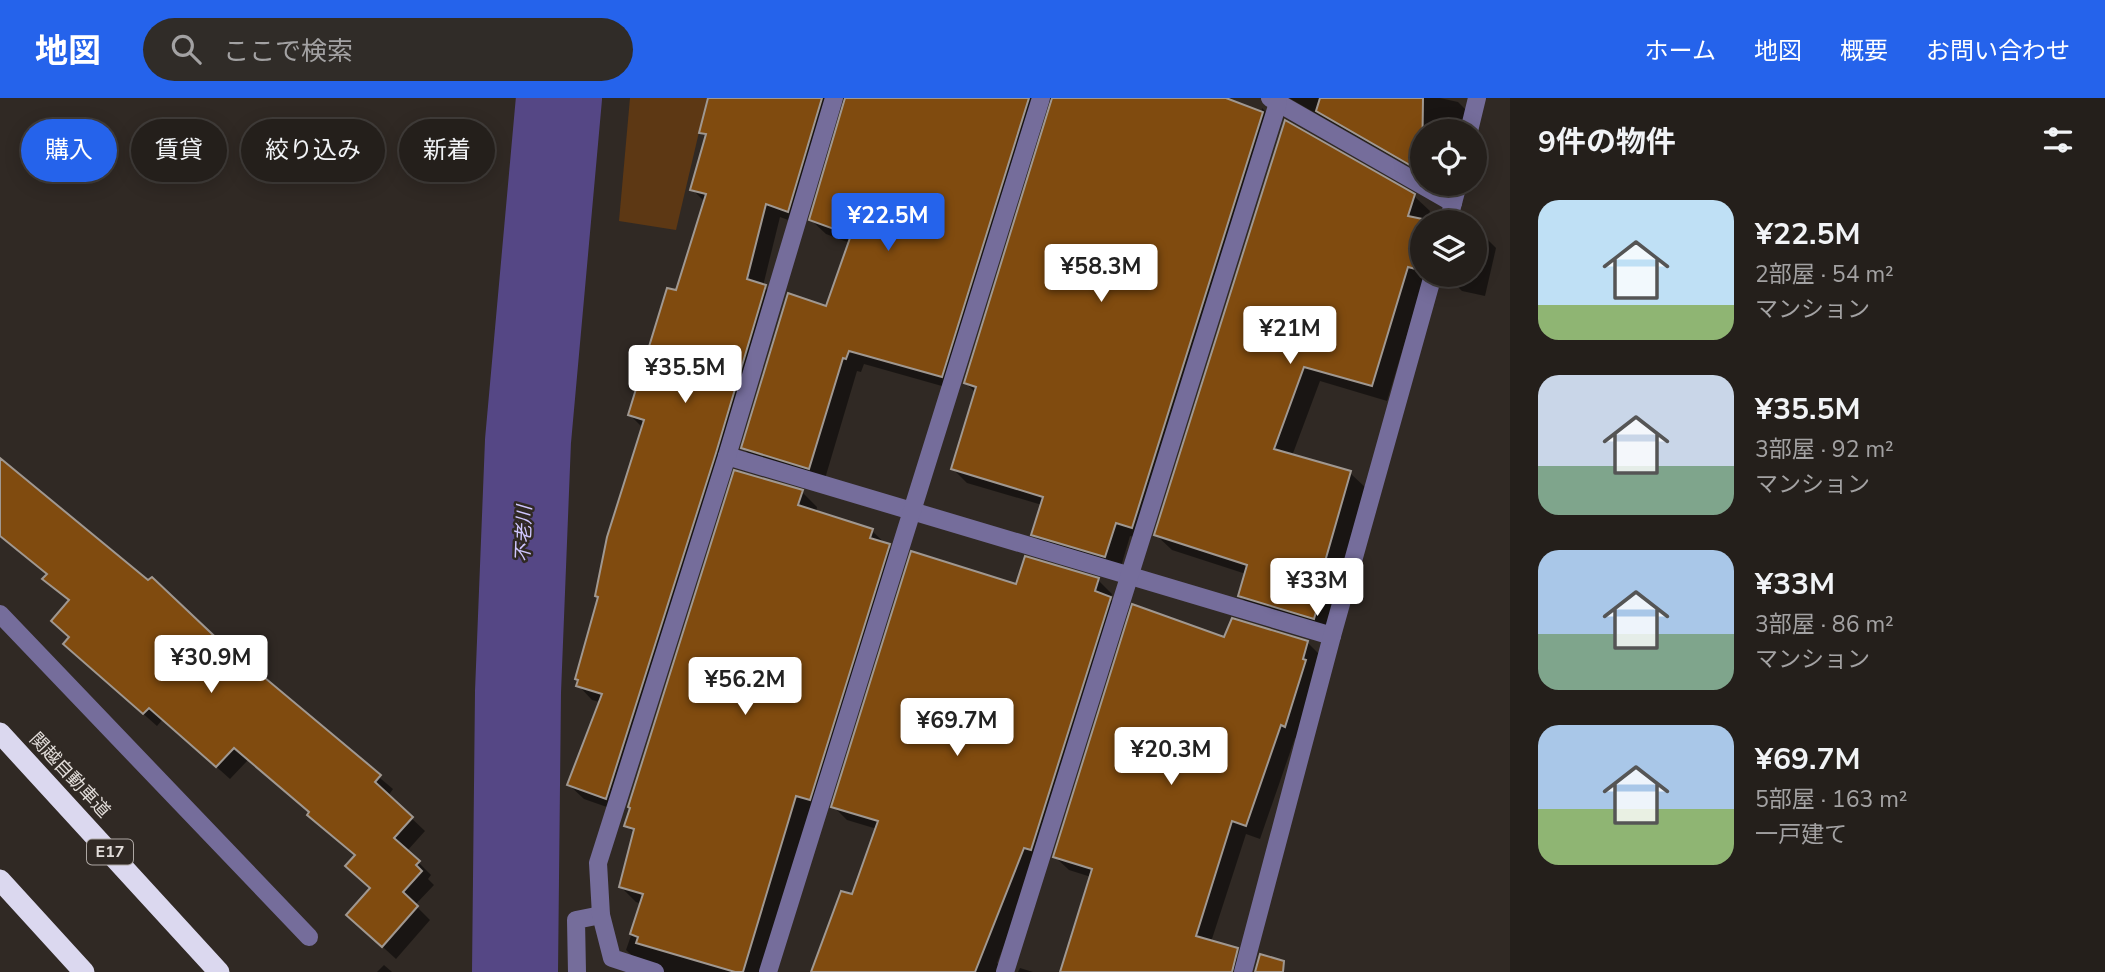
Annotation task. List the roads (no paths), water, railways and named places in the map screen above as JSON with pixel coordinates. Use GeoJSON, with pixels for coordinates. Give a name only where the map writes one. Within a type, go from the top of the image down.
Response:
{"type":"FeatureCollection","features":[{"type":"Feature","properties":{"kind":"highway","name":"関越自動車道"},"geometry":{"type":"LineString","coordinates":[[0,733],[219,972]]}},
{"type":"Feature","properties":{"kind":"highway"},"geometry":{"type":"LineString","coordinates":[[0,880],[84,972]]}},
{"type":"Feature","properties":{"kind":"street"},"geometry":{"type":"LineString","coordinates":[[656,972],[612,958],[601,915],[598,863],[727,456],[834,98]]}},
{"type":"Feature","properties":{"kind":"street"},"geometry":{"type":"LineString","coordinates":[[768,972],[1041,98]]}},
{"type":"Feature","properties":{"kind":"street"},"geometry":{"type":"LineString","coordinates":[[1472,119],[1476,98]]}},
{"type":"Feature","properties":{"kind":"street"},"geometry":{"type":"LineString","coordinates":[[1005,972],[1274,100],[1453,203]]}},
{"type":"Feature","properties":{"kind":"street"},"geometry":{"type":"LineString","coordinates":[[1451,210],[1455,196]]}},
{"type":"Feature","properties":{"kind":"street"},"geometry":{"type":"LineString","coordinates":[[1243,972],[1332,636],[1430,287]]}},
{"type":"Feature","properties":{"kind":"street"},"geometry":{"type":"LineString","coordinates":[[727,456],[1332,636]]}},
{"type":"Feature","properties":{"kind":"street"},"geometry":{"type":"LineString","coordinates":[[0,614],[309,937]]}},
{"type":"Feature","properties":{"kind":"street"},"geometry":{"type":"LineString","coordinates":[[577,972],[576,920],[601,915]]}},
{"type":"Feature","properties":{"kind":"waterway","name":"不老川"},"geometry":{"type":"LineString","coordinates":[[515,972],[518,692],[528,441],[559,98]]}}]}
